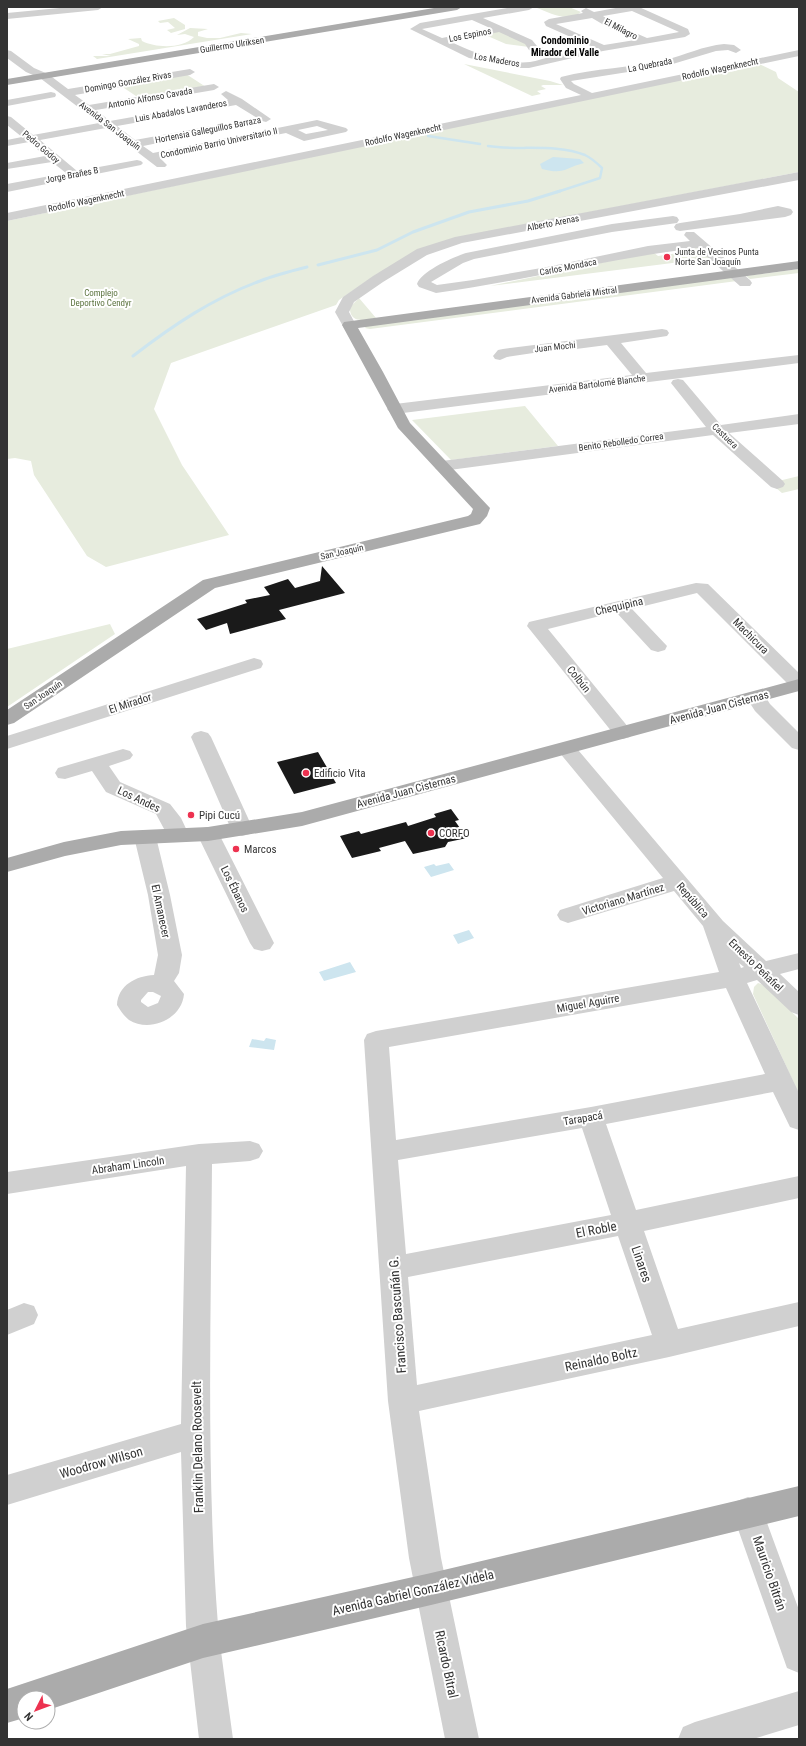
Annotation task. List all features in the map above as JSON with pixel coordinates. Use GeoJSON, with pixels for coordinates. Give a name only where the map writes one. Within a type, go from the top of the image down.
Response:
{"type":"FeatureCollection","features":[{"type":"Feature","properties":{"kind":"main road","name":"Guillermo Ulriksen"},"geometry":{"type":"LineString","coordinates":[[72,69],[440,7]]}},
{"type":"Feature","properties":{"kind":"main road","name":"Guillermo Ulriksen"},"geometry":{"type":"LineString","coordinates":[[7,77],[165,56],[457,7]]}},
{"type":"Feature","properties":{"kind":"main road","name":"Guillermo Ulriksen"},"geometry":{"type":"LineString","coordinates":[[7,82],[34,74]]}},
{"type":"Feature","properties":{"kind":"main road","name":"Avenida Gabriela Mistral"},"geometry":{"type":"LineString","coordinates":[[352,330],[740,278],[799,266]]}},
{"type":"Feature","properties":{"kind":"main road","name":"Avenida Gabriela Mistral"},"geometry":{"type":"LineString","coordinates":[[740,278],[799,275]]}},
{"type":"Feature","properties":{"kind":"main road","name":"San Joaquín"},"geometry":{"type":"LineString","coordinates":[[7,719],[210,584],[474,520],[479,516],[482,508],[404,425],[352,330]]}},
{"type":"Feature","properties":{"kind":"main road","name":"Avenida Juan Cisternas"},"geometry":{"type":"LineString","coordinates":[[7,865],[64,848],[122,838],[208,834],[302,819],[756,698],[799,684]]}},
{"type":"Feature","properties":{"kind":"main road","name":"Avenida Gabriel González Videla"},"geometry":{"type":"LineString","coordinates":[[56,1690],[203,1640],[431,1589],[799,1501]]}},
{"type":"Feature","properties":{"kind":"street"},"geometry":{"type":"LineString","coordinates":[[7,16],[98,7]]}},
{"type":"Feature","properties":{"kind":"street","name":"Los Maderos"},"geometry":{"type":"LineString","coordinates":[[529,7],[415,29],[418,32],[473,56],[518,65],[529,65],[603,48],[685,34],[685,31],[631,7]]}},
{"type":"Feature","properties":{"kind":"street","name":"El Milagro"},"geometry":{"type":"LineString","coordinates":[[575,7],[612,26],[646,40]]}},
{"type":"Feature","properties":{"kind":"street"},"geometry":{"type":"LineString","coordinates":[[603,48],[549,24],[549,22],[631,7]]}},
{"type":"Feature","properties":{"kind":"street"},"geometry":{"type":"LineString","coordinates":[[473,17],[529,42],[533,48]]}},
{"type":"Feature","properties":{"kind":"street","name":"Los Espinos"},"geometry":{"type":"LineString","coordinates":[[440,41],[500,29]]}},
{"type":"Feature","properties":{"kind":"street"},"geometry":{"type":"LineString","coordinates":[[515,46],[533,48],[563,58]]}},
{"type":"Feature","properties":{"kind":"street","name":"La Quebrada"},"geometry":{"type":"LineString","coordinates":[[591,96],[570,86],[569,84],[619,70],[648,67],[680,59],[697,52]]}},
{"type":"Feature","properties":{"kind":"street","name":"Avenida San Joaquín"},"geometry":{"type":"LineString","coordinates":[[7,53],[34,74],[66,93],[181,181]]}},
{"type":"Feature","properties":{"kind":"street","name":"Rodolfo Wagenknecht"},"geometry":{"type":"LineString","coordinates":[[7,217],[799,53]]}},
{"type":"Feature","properties":{"kind":"street"},"geometry":{"type":"LineString","coordinates":[[165,56],[266,119]]}},
{"type":"Feature","properties":{"kind":"street","name":"Avenida San Joaquín"},"geometry":{"type":"LineString","coordinates":[[34,74],[51,96],[63,105]]}},
{"type":"Feature","properties":{"kind":"street","name":"Domingo González Rivas"},"geometry":{"type":"LineString","coordinates":[[66,93],[196,75]]}},
{"type":"Feature","properties":{"kind":"street","name":"Antonio Alfonso Cavada"},"geometry":{"type":"LineString","coordinates":[[86,109],[214,87]]}},
{"type":"Feature","properties":{"kind":"street"},"geometry":{"type":"LineString","coordinates":[[7,103],[51,96]]}},
{"type":"Feature","properties":{"kind":"street","name":"Luis Abadalos Lavanderos"},"geometry":{"type":"LineString","coordinates":[[7,143],[238,101]]}},
{"type":"Feature","properties":{"kind":"street","name":"Avenida San Joaquín"},"geometry":{"type":"LineString","coordinates":[[75,114],[103,136]]}},
{"type":"Feature","properties":{"kind":"street","name":"Hortensia Galleguillos Barraza"},"geometry":{"type":"LineString","coordinates":[[133,144],[278,118]]}},
{"type":"Feature","properties":{"kind":"street","name":"Pedro Godoy"},"geometry":{"type":"LineString","coordinates":[[8,121],[75,175]]}},
{"type":"Feature","properties":{"kind":"street","name":"Condominio Barrio Universitario II"},"geometry":{"type":"LineString","coordinates":[[150,157],[288,129]]}},
{"type":"Feature","properties":{"kind":"street","name":"Avenida San Joaquín"},"geometry":{"type":"LineString","coordinates":[[126,154],[164,184]]}},
{"type":"Feature","properties":{"kind":"street"},"geometry":{"type":"LineString","coordinates":[[7,166],[54,158]]}},
{"type":"Feature","properties":{"kind":"street","name":"Jorge Brañes B"},"geometry":{"type":"LineString","coordinates":[[7,188],[137,163]]}},
{"type":"Feature","properties":{"kind":"street","name":"Alberto Arenas"},"geometry":{"type":"LineString","coordinates":[[352,330],[342,312],[348,300],[378,279],[427,250],[460,240],[799,176]]}},
{"type":"Feature","properties":{"kind":"street"},"geometry":{"type":"LineString","coordinates":[[655,204],[676,224],[740,278]]}},
{"type":"Feature","properties":{"kind":"street","name":"Carlos Mondaca"},"geometry":{"type":"LineString","coordinates":[[700,244],[648,250],[547,271],[436,289],[418,286],[458,260],[471,256],[612,228],[740,218]]}},
{"type":"Feature","properties":{"kind":"street","name":"Juan Mochi"},"geometry":{"type":"LineString","coordinates":[[500,356],[503,353],[662,333]]}},
{"type":"Feature","properties":{"kind":"street"},"geometry":{"type":"LineString","coordinates":[[611,340],[643,379]]}},
{"type":"Feature","properties":{"kind":"street","name":"Avenida Bartolomé Blanche"},"geometry":{"type":"LineString","coordinates":[[397,414],[643,379],[799,359]]}},
{"type":"Feature","properties":{"kind":"street","name":"Avenida Bartolomé Blanche"},"geometry":{"type":"LineString","coordinates":[[397,414],[678,383],[799,367]]}},
{"type":"Feature","properties":{"kind":"street","name":"Castuera"},"geometry":{"type":"LineString","coordinates":[[678,383],[716,429],[777,484]]}},
{"type":"Feature","properties":{"kind":"street","name":"Benito Rebolledo Correa"},"geometry":{"type":"LineString","coordinates":[[442,466],[798,419]]}},
{"type":"Feature","properties":{"kind":"street","name":"Chequipina"},"geometry":{"type":"LineString","coordinates":[[536,626],[696,588],[702,588]]}},
{"type":"Feature","properties":{"kind":"street","name":"Machicura"},"geometry":{"type":"LineString","coordinates":[[702,588],[799,684]]}},
{"type":"Feature","properties":{"kind":"street"},"geometry":{"type":"LineString","coordinates":[[620,606],[658,646]]}},
{"type":"Feature","properties":{"kind":"street","name":"Colbún"},"geometry":{"type":"LineString","coordinates":[[536,626],[623,733]]}},
{"type":"Feature","properties":{"kind":"street","name":"El Mirador"},"geometry":{"type":"LineString","coordinates":[[7,743],[254,664]]}},
{"type":"Feature","properties":{"kind":"street"},"geometry":{"type":"LineString","coordinates":[[756,698],[762,707],[799,744]]}},
{"type":"Feature","properties":{"kind":"street"},"geometry":{"type":"LineString","coordinates":[[201,737],[242,829]]}},
{"type":"Feature","properties":{"kind":"street","name":"República"},"geometry":{"type":"LineString","coordinates":[[566,748],[713,923],[733,978],[799,1120]]}},
{"type":"Feature","properties":{"kind":"street"},"geometry":{"type":"LineString","coordinates":[[65,773],[123,755]]}},
{"type":"Feature","properties":{"kind":"street","name":"Los Andes"},"geometry":{"type":"LineString","coordinates":[[97,763],[113,787],[164,809],[178,836]]}},
{"type":"Feature","properties":{"kind":"street","name":"Los Ébanos"},"geometry":{"type":"LineString","coordinates":[[208,834],[262,943]]}},
{"type":"Feature","properties":{"kind":"street","name":"El Amanecer"},"geometry":{"type":"LineString","coordinates":[[145,837],[159,895],[170,955],[167,973],[161,984]]}},
{"type":"Feature","properties":{"kind":"street","name":"Victoriano Martínez"},"geometry":{"type":"LineString","coordinates":[[568,915],[677,882]]}},
{"type":"Feature","properties":{"kind":"street","name":"Ernesto Peñafiel"},"geometry":{"type":"LineString","coordinates":[[713,923],[799,1006]]}},
{"type":"Feature","properties":{"kind":"street","name":"Miguel Aguirre"},"geometry":{"type":"LineString","coordinates":[[376,1040],[733,978],[799,961]]}},
{"type":"Feature","properties":{"kind":"street","name":"Francisco Bascuñán G."},"geometry":{"type":"LineString","coordinates":[[376,1040],[403,1401],[425,1558],[431,1589]]}},
{"type":"Feature","properties":{"kind":"street","name":"Tarapacá"},"geometry":{"type":"LineString","coordinates":[[384,1152],[591,1117],[781,1081]]}},
{"type":"Feature","properties":{"kind":"street","name":"Linares"},"geometry":{"type":"LineString","coordinates":[[591,1117],[669,1344]]}},
{"type":"Feature","properties":{"kind":"street","name":"Abraham Lincoln"},"geometry":{"type":"LineString","coordinates":[[7,1183],[199,1154],[250,1151]]}},
{"type":"Feature","properties":{"kind":"street","name":"Franklin Delano Roosevelt"},"geometry":{"type":"LineString","coordinates":[[199,1154],[196,1434],[201,1610],[203,1640],[216,1739]]}},
{"type":"Feature","properties":{"kind":"street","name":"El Roble"},"geometry":{"type":"LineString","coordinates":[[393,1268],[628,1223],[799,1187]]}},
{"type":"Feature","properties":{"kind":"street","name":"Reinaldo Boltz"},"geometry":{"type":"LineString","coordinates":[[403,1401],[669,1344],[799,1314]]}},
{"type":"Feature","properties":{"kind":"street","name":"Woodrow Wilson"},"geometry":{"type":"LineString","coordinates":[[7,1490],[196,1434]]}},
{"type":"Feature","properties":{"kind":"street","name":"Mauricio Bitrán"},"geometry":{"type":"LineString","coordinates":[[748,1512],[799,1656]]}},
{"type":"Feature","properties":{"kind":"street","name":"Ricardo Bitral"},"geometry":{"type":"LineString","coordinates":[[431,1589],[462,1739]]}},
{"type":"Feature","properties":{"kind":"street"},"geometry":{"type":"LineString","coordinates":[[695,1739],[799,1708]]}},
{"type":"Feature","properties":{"kind":"green space"},"geometry":{"type":"Polygon","coordinates":[[[569,7],[581,12],[570,17],[565,17],[537,8],[569,7]]]}},
{"type":"Feature","properties":{"kind":"green space"},"geometry":{"type":"Polygon","coordinates":[[[174,18],[185,25],[185,29],[171,33],[167,30],[175,28],[168,22],[160,23],[158,21],[174,18]]]}},
{"type":"Feature","properties":{"kind":"green space"},"geometry":{"type":"Polygon","coordinates":[[[190,28],[208,29],[198,32],[198,36],[207,38],[220,38],[241,33],[252,34],[97,59],[93,56],[111,56],[102,54],[110,54],[139,46],[139,44],[128,39],[141,38],[142,41],[161,46],[183,44],[194,37],[185,34],[177,35],[190,28]]]}},
{"type":"Feature","properties":{"kind":"green space"},"geometry":{"type":"Polygon","coordinates":[[[501,31],[527,43],[529,47],[506,44],[483,34],[501,31]]]}},
{"type":"Feature","properties":{"kind":"green space","name":"Complejo Deportivo Cendyr"},"geometry":{"type":"Polygon","coordinates":[[[757,63],[776,72],[778,78],[799,92],[799,172],[455,238],[377,274],[339,300],[336,305],[171,363],[154,409],[182,465],[229,535],[106,567],[87,556],[34,475],[31,461],[15,458],[7,459],[7,221],[757,63]]]}},
{"type":"Feature","properties":{"kind":"green space"},"geometry":{"type":"Polygon","coordinates":[[[464,64],[550,81],[563,85],[543,85],[541,86],[546,89],[537,91],[541,94],[532,96],[464,64]]]}},
{"type":"Feature","properties":{"kind":"green space"},"geometry":{"type":"Polygon","coordinates":[[[186,74],[206,87],[139,98],[121,86],[186,74]]]}},
{"type":"Feature","properties":{"kind":"green space"},"geometry":{"type":"Polygon","coordinates":[[[698,248],[712,258],[490,286],[653,252],[658,256],[691,251],[688,249],[698,248]]]}},
{"type":"Feature","properties":{"kind":"green space"},"geometry":{"type":"Polygon","coordinates":[[[799,269],[799,273],[750,279],[746,276],[799,269]]]}},
{"type":"Feature","properties":{"kind":"green space"},"geometry":{"type":"Polygon","coordinates":[[[732,277],[737,281],[370,329],[365,328],[367,325],[732,277]]]}},
{"type":"Feature","properties":{"kind":"green space"},"geometry":{"type":"Polygon","coordinates":[[[359,298],[376,318],[358,320],[352,316],[350,307],[359,298]]]}},
{"type":"Feature","properties":{"kind":"green space"},"geometry":{"type":"Polygon","coordinates":[[[525,406],[558,446],[451,460],[412,420],[525,406]]]}},
{"type":"Feature","properties":{"kind":"green space"},"geometry":{"type":"Polygon","coordinates":[[[799,476],[799,489],[782,493],[770,483],[799,476]]]}},
{"type":"Feature","properties":{"kind":"green space"},"geometry":{"type":"Polygon","coordinates":[[[110,624],[115,634],[7,707],[7,649],[110,624]]]}},
{"type":"Feature","properties":{"kind":"green space"},"geometry":{"type":"Polygon","coordinates":[[[758,983],[764,985],[799,1019],[799,1094],[753,994],[754,987],[758,983]]]}},
{"type":"Feature","properties":{"kind":"water"},"geometry":{"type":"Polygon","coordinates":[[[553,157],[580,159],[584,163],[560,171],[542,169],[540,164],[553,157]]]}},
{"type":"Feature","properties":{"kind":"water"},"geometry":{"type":"Polygon","coordinates":[[[449,863],[454,870],[431,877],[424,867],[434,864],[436,866],[449,863]]]}},
{"type":"Feature","properties":{"kind":"water"},"geometry":{"type":"Polygon","coordinates":[[[469,930],[474,938],[458,944],[453,935],[469,930]]]}},
{"type":"Feature","properties":{"kind":"water"},"geometry":{"type":"Polygon","coordinates":[[[350,962],[356,972],[324,981],[319,972],[350,962]]]}},
{"type":"Feature","properties":{"kind":"water"},"geometry":{"type":"Polygon","coordinates":[[[266,1038],[276,1040],[274,1050],[249,1047],[252,1039],[264,1041],[266,1038]]]}},
{"type":"Feature","properties":{"kind":"building"},"geometry":{"type":"Polygon","coordinates":[[[322,566],[345,593],[279,610],[286,619],[230,634],[227,623],[206,630],[197,619],[247,603],[245,600],[270,595],[264,587],[288,579],[295,588],[320,581],[322,566]]]}},
{"type":"Feature","properties":{"kind":"building","name":"Edificio Vita"},"geometry":{"type":"Polygon","coordinates":[[[318,752],[336,783],[294,794],[277,762],[318,752]]]}},
{"type":"Feature","properties":{"kind":"building"},"geometry":{"type":"Polygon","coordinates":[[[451,809],[459,820],[455,821],[467,838],[448,842],[445,847],[413,854],[405,841],[379,848],[381,851],[352,858],[340,836],[359,831],[361,834],[406,822],[408,826],[436,817],[434,814],[451,809]]]}},
{"type":"Feature","properties":{"kind":"waterway"},"geometry":{"type":"LineString","coordinates":[[428,136],[480,144]]}},
{"type":"Feature","properties":{"kind":"waterway"},"geometry":{"type":"LineString","coordinates":[[488,146],[512,148],[549,148],[573,151],[587,156],[602,168],[600,178],[557,192]]}},
{"type":"Feature","properties":{"kind":"waterway"},"geometry":{"type":"LineString","coordinates":[[318,265],[377,250],[413,232],[469,212],[528,201],[560,191]]}},
{"type":"Feature","properties":{"kind":"waterway"},"geometry":{"type":"LineString","coordinates":[[133,356],[163,334],[209,304],[266,279],[307,267]]}},
{"type":"Feature","properties":{"kind":"place","name":"Junta de Vecinos Punta Norte San Joaquín"},"geometry":{"type":"Point","coordinates":[667,257]}},
{"type":"Feature","properties":{"kind":"place","name":"Edificio Vita"},"geometry":{"type":"Point","coordinates":[306,773]}},
{"type":"Feature","properties":{"kind":"place","name":"Pipi Cucú"},"geometry":{"type":"Point","coordinates":[191,815]}},
{"type":"Feature","properties":{"kind":"place","name":"CORFO"},"geometry":{"type":"Point","coordinates":[431,833]}},
{"type":"Feature","properties":{"kind":"place","name":"Marcos"},"geometry":{"type":"Point","coordinates":[236,849]}},
{"type":"Feature","properties":{"kind":"district","name":"Condominio Mirador del Valle"},"geometry":{"type":"Point","coordinates":[565,46]}}]}
